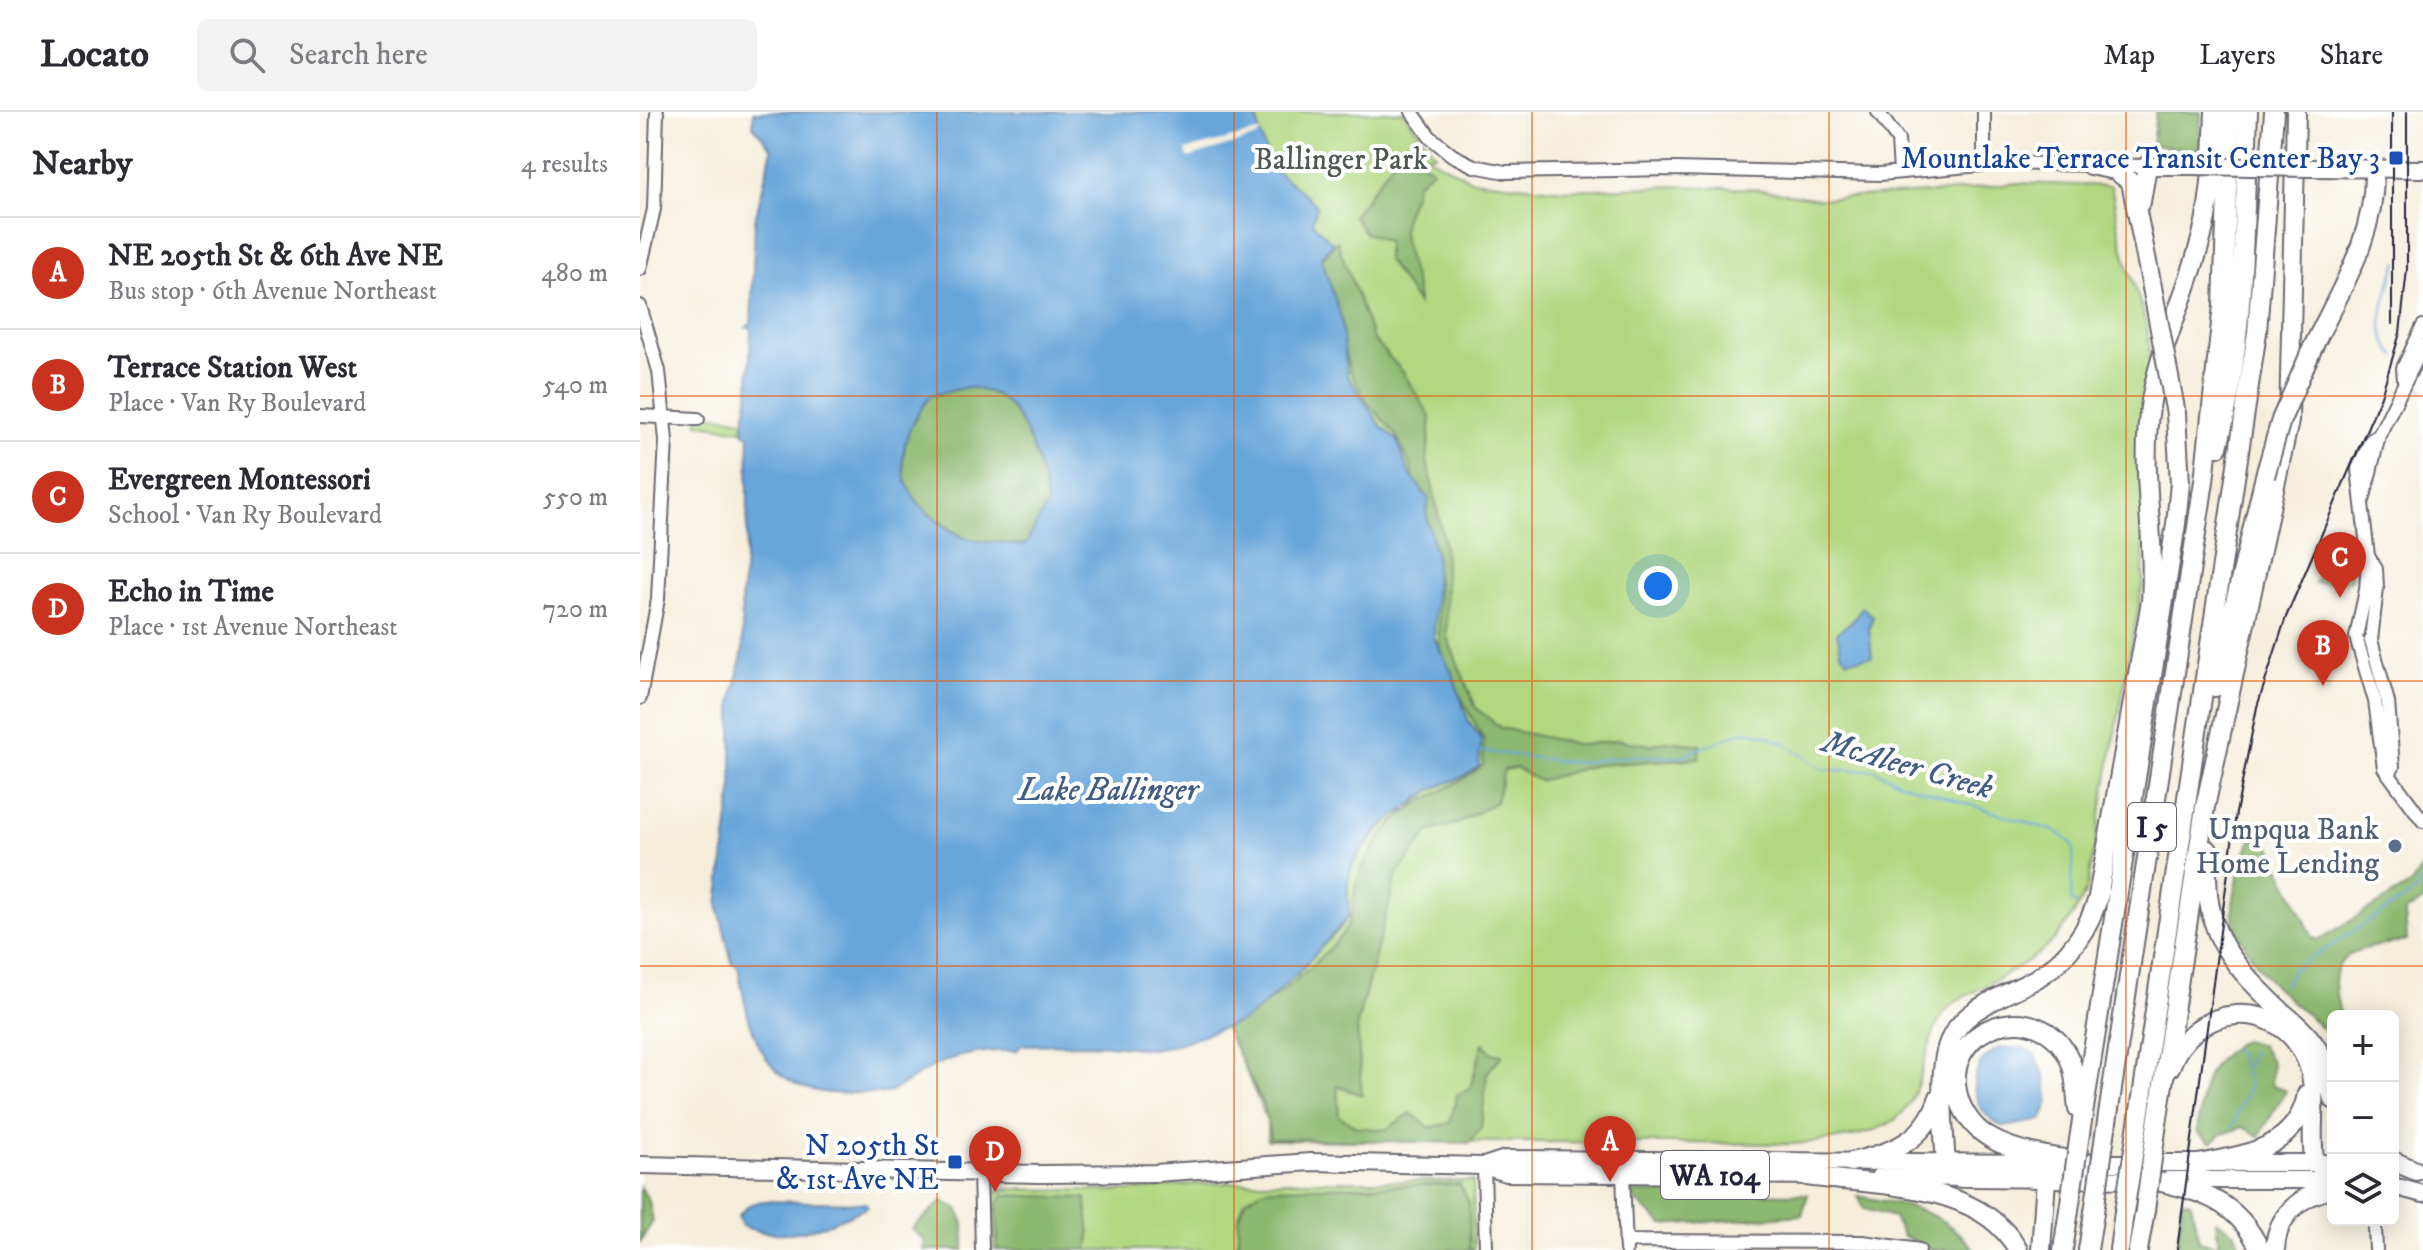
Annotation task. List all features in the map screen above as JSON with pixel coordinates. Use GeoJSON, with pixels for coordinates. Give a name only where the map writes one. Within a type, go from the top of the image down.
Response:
{"type":"FeatureCollection","features":[{"type":"Feature","properties":{"kind":"highway"},"geometry":{"type":"LineString","coordinates":[[2097,902],[2151,601],[2154,562],[2147,473],[2149,411],[2162,353],[2204,229],[2211,181],[2215,112]]}},
{"type":"Feature","properties":{"kind":"highway","name":"I 5"},"geometry":{"type":"LineString","coordinates":[[2088,1250],[2199,519],[2223,305],[2230,112]]}},
{"type":"Feature","properties":{"kind":"highway"},"geometry":{"type":"LineString","coordinates":[[2199,519],[2224,421],[2230,382],[2243,256],[2248,112]]}},
{"type":"Feature","properties":{"kind":"highway"},"geometry":{"type":"LineString","coordinates":[[2257,112],[2254,186],[2258,311]]}},
{"type":"Feature","properties":{"kind":"highway","name":"I 5"},"geometry":{"type":"LineString","coordinates":[[2119,1250],[2124,1212],[2145,1137],[2187,802],[2258,311],[2274,112]]}},
{"type":"Feature","properties":{"kind":"highway"},"geometry":{"type":"LineString","coordinates":[[2160,1105],[2205,807],[2289,421],[2296,112]]}},
{"type":"Feature","properties":{"kind":"highway"},"geometry":{"type":"LineString","coordinates":[[2063,1250],[2146,726],[2180,483],[2176,414],[2139,215],[2127,177],[2115,170],[2090,165]]}},
{"type":"Feature","properties":{"kind":"highway"},"geometry":{"type":"LineString","coordinates":[[2139,215],[2147,166]]}},
{"type":"Feature","properties":{"kind":"highway"},"geometry":{"type":"LineString","coordinates":[[2187,802],[2265,476],[2284,412],[2366,236],[2373,208],[2374,169]]}},
{"type":"Feature","properties":{"kind":"highway"},"geometry":{"type":"LineString","coordinates":[[2231,693],[2209,836],[2210,918],[2232,963],[2318,1049],[2328,1082]]}},
{"type":"Feature","properties":{"kind":"highway"},"geometry":{"type":"LineString","coordinates":[[1961,1178],[1951,1173],[1946,1164],[1944,1075],[1948,1044],[1961,1023],[2056,965],[2083,934],[2097,902],[2146,726]]}},
{"type":"Feature","properties":{"kind":"highway"},"geometry":{"type":"LineString","coordinates":[[2140,1250],[2144,1217],[2145,1137],[2160,1105],[2177,1050],[2188,1035],[2213,1019],[2236,1014],[2261,1017],[2286,1030],[2303,1052],[2313,1078],[2327,1154]]}},
{"type":"Feature","properties":{"kind":"highway"},"geometry":{"type":"LineString","coordinates":[[2079,1140],[2074,1075],[2068,1057],[2054,1038],[2035,1026],[2011,1022],[1987,1029],[1969,1043],[1958,1064],[1957,1087],[1963,1108],[1979,1129],[2001,1143],[2087,1163]]}},
{"type":"Feature","properties":{"kind":"highway"},"geometry":{"type":"LineString","coordinates":[[2193,1165],[2258,1151],[2289,1132],[2306,1100],[2309,1079],[2303,1052]]}},
{"type":"Feature","properties":{"kind":"highway"},"geometry":{"type":"LineString","coordinates":[[1851,1162],[1885,1153],[1915,1139],[1931,1119],[1944,1075]]}},
{"type":"Feature","properties":{"kind":"highway"},"geometry":{"type":"LineString","coordinates":[[2041,1250],[2046,1179],[2064,1162]]}},
{"type":"Feature","properties":{"kind":"highway"},"geometry":{"type":"LineString","coordinates":[[2399,1164],[2421,1176]]}},
{"type":"Feature","properties":{"kind":"highway"},"geometry":{"type":"LineString","coordinates":[[1807,1176],[1965,1201],[1999,1224],[2018,1250]]}},
{"type":"Feature","properties":{"kind":"highway"},"geometry":{"type":"LineString","coordinates":[[2152,1180],[2195,1190],[2224,1204],[2248,1227],[2260,1250]]}},
{"type":"Feature","properties":{"kind":"highway"},"geometry":{"type":"LineString","coordinates":[[2275,1250],[2279,1228],[2293,1207],[2313,1193],[2327,1190]]}},
{"type":"Feature","properties":{"kind":"main road"},"geometry":{"type":"LineString","coordinates":[[2147,166],[2423,169]]}},
{"type":"Feature","properties":{"kind":"main road","name":"WA 104"},"geometry":{"type":"LineString","coordinates":[[1484,1166],[1505,1159],[1644,1159],[1946,1164],[2064,1162],[2327,1170]]}},
{"type":"Feature","properties":{"kind":"main road"},"geometry":{"type":"LineString","coordinates":[[1584,1159],[1614,1166],[1623,1174],[1644,1159]]}},
{"type":"Feature","properties":{"kind":"main road","name":"WA 104"},"geometry":{"type":"LineString","coordinates":[[640,1165],[1155,1173],[1311,1162],[1484,1166],[1506,1173],[2152,1180],[2268,1179],[2327,1170]]}},
{"type":"Feature","properties":{"kind":"main road"},"geometry":{"type":"LineString","coordinates":[[2399,1170],[2421,1176]]}},
{"type":"Feature","properties":{"kind":"main road"},"geometry":{"type":"LineString","coordinates":[[2399,1177],[2421,1176]]}},
{"type":"Feature","properties":{"kind":"main road"},"geometry":{"type":"LineString","coordinates":[[2399,1188],[2423,1194]]}},
{"type":"Feature","properties":{"kind":"street"},"geometry":{"type":"LineString","coordinates":[[640,269],[654,209],[657,112]]}},
{"type":"Feature","properties":{"kind":"street"},"geometry":{"type":"LineString","coordinates":[[1412,112],[1430,137],[1452,155],[1474,166],[1505,172],[1675,169],[1900,172],[1984,165],[2147,166]]}},
{"type":"Feature","properties":{"kind":"street"},"geometry":{"type":"LineString","coordinates":[[1878,112],[1898,140],[1900,172]]}},
{"type":"Feature","properties":{"kind":"street"},"geometry":{"type":"LineString","coordinates":[[1984,112],[1984,165]]}},
{"type":"Feature","properties":{"kind":"street"},"geometry":{"type":"LineString","coordinates":[[640,306],[659,371],[664,417],[658,599],[640,698]]}},
{"type":"Feature","properties":{"kind":"street"},"geometry":{"type":"LineString","coordinates":[[2404,380],[2403,368],[2423,326]]}},
{"type":"Feature","properties":{"kind":"street"},"geometry":{"type":"LineString","coordinates":[[2423,346],[2379,435],[2371,440],[2358,469],[2358,495],[2363,502],[2368,556],[2366,590],[2356,637],[2375,701],[2384,768],[2423,821]]}},
{"type":"Feature","properties":{"kind":"street"},"geometry":{"type":"LineString","coordinates":[[640,416],[698,419]]}},
{"type":"Feature","properties":{"kind":"street"},"geometry":{"type":"LineString","coordinates":[[1484,1166],[1486,1250]]}},
{"type":"Feature","properties":{"kind":"street"},"geometry":{"type":"LineString","coordinates":[[980,1172],[982,1250]]}},
{"type":"Feature","properties":{"kind":"street"},"geometry":{"type":"LineString","coordinates":[[1623,1174],[1625,1245],[1744,1247],[1863,1242],[1913,1249]]}},
{"type":"Feature","properties":{"kind":"street"},"geometry":{"type":"LineString","coordinates":[[2375,1226],[2376,1250]]}},
{"type":"Feature","properties":{"kind":"green space","name":"Ballinger Park"},"geometry":{"type":"Polygon","coordinates":[[[1256,112],[1403,112],[1435,154],[1425,155],[1471,180],[1563,190],[1684,186],[1757,189],[1819,199],[1946,192],[2016,183],[2111,186],[2124,251],[2146,323],[2150,352],[2146,388],[2143,582],[2087,889],[2067,924],[2045,948],[1947,1009],[1933,1036],[1913,1097],[1896,1119],[1861,1134],[1795,1144],[1267,1140],[1267,1121],[1227,1026],[1257,1011],[1339,930],[1349,916],[1348,881],[1353,863],[1392,815],[1408,810],[1431,790],[1470,774],[1479,766],[1481,739],[1468,720],[1453,675],[1434,638],[1435,575],[1429,499],[1409,473],[1397,440],[1381,426],[1347,375],[1336,299],[1321,257],[1333,243],[1312,223],[1316,207],[1274,168],[1263,144],[1256,112]]]}},
{"type":"Feature","properties":{"kind":"green space"},"geometry":{"type":"Polygon","coordinates":[[[2156,112],[2201,112],[2200,150],[2152,145],[2156,112]]]}},
{"type":"Feature","properties":{"kind":"green space"},"geometry":{"type":"Polygon","coordinates":[[[1412,155],[1433,170],[1416,184],[1403,230],[1418,304],[1387,260],[1387,241],[1365,233],[1353,216],[1393,161],[1412,155]]]}},
{"type":"Feature","properties":{"kind":"green space"},"geometry":{"type":"Polygon","coordinates":[[[1337,241],[1373,339],[1403,372],[1431,418],[1427,461],[1444,541],[1447,637],[1476,708],[1501,728],[1581,745],[1619,740],[1650,745],[1666,741],[1700,745],[1699,758],[1595,765],[1539,781],[1516,768],[1504,770],[1496,802],[1459,823],[1430,831],[1397,874],[1357,1024],[1362,1095],[1337,1086],[1339,1116],[1357,1127],[1385,1130],[1411,1113],[1430,1128],[1450,1123],[1457,1095],[1470,1088],[1483,1043],[1492,1053],[1503,1055],[1487,1073],[1481,1128],[1469,1143],[1270,1139],[1265,1108],[1225,1028],[1255,1011],[1294,981],[1343,933],[1350,921],[1356,884],[1362,869],[1391,825],[1413,807],[1461,781],[1483,765],[1484,740],[1440,658],[1437,582],[1410,464],[1397,436],[1368,403],[1350,371],[1320,261],[1337,241]]]}},
{"type":"Feature","properties":{"kind":"green space"},"geometry":{"type":"Polygon","coordinates":[[[967,387],[994,394],[1008,405],[1032,446],[1047,506],[1026,544],[977,544],[929,514],[906,490],[903,461],[912,421],[930,396],[967,387]]]}},
{"type":"Feature","properties":{"kind":"green space"},"geometry":{"type":"Polygon","coordinates":[[[699,413],[744,420],[743,430],[698,424],[699,413]]]}},
{"type":"Feature","properties":{"kind":"green space"},"geometry":{"type":"Polygon","coordinates":[[[2343,539],[2348,539],[2351,580],[2315,583],[2327,556],[2336,556],[2343,539]]]}},
{"type":"Feature","properties":{"kind":"green space"},"geometry":{"type":"Polygon","coordinates":[[[2252,838],[2268,841],[2313,938],[2319,940],[2411,884],[2423,866],[2423,901],[2405,912],[2407,941],[2358,951],[2339,965],[2335,977],[2340,1010],[2327,1010],[2327,1034],[2269,980],[2238,932],[2233,916],[2234,898],[2252,838]]]}},
{"type":"Feature","properties":{"kind":"green space"},"geometry":{"type":"Polygon","coordinates":[[[2243,1040],[2261,1045],[2272,1063],[2271,1084],[2286,1091],[2259,1136],[2243,1127],[2222,1134],[2211,1143],[2197,1132],[2203,1090],[2219,1059],[2243,1040]]]}},
{"type":"Feature","properties":{"kind":"green space"},"geometry":{"type":"Polygon","coordinates":[[[1473,1181],[1474,1250],[994,1250],[993,1196],[1001,1189],[1129,1191],[1194,1184],[1473,1181]]]}},
{"type":"Feature","properties":{"kind":"green space"},"geometry":{"type":"Polygon","coordinates":[[[1460,1184],[1469,1203],[1470,1250],[1238,1250],[1238,1219],[1245,1200],[1266,1188],[1460,1184]]]}},
{"type":"Feature","properties":{"kind":"green space"},"geometry":{"type":"Polygon","coordinates":[[[640,1186],[649,1201],[653,1221],[640,1242],[640,1186]]]}},
{"type":"Feature","properties":{"kind":"green space"},"geometry":{"type":"Polygon","coordinates":[[[1627,1192],[1808,1194],[1802,1215],[1663,1225],[1627,1192]]]}},
{"type":"Feature","properties":{"kind":"green space"},"geometry":{"type":"Polygon","coordinates":[[[1004,1195],[1086,1198],[1090,1236],[1088,1250],[998,1250],[997,1204],[1004,1195]]]}},
{"type":"Feature","properties":{"kind":"green space"},"geometry":{"type":"Polygon","coordinates":[[[1858,1196],[1922,1211],[1950,1226],[1974,1250],[1934,1250],[1903,1237],[1894,1217],[1864,1209],[1858,1196]]]}},
{"type":"Feature","properties":{"kind":"green space"},"geometry":{"type":"Polygon","coordinates":[[[2183,1200],[2191,1202],[2199,1241],[2219,1246],[2216,1220],[2235,1233],[2241,1250],[2177,1250],[2183,1200]]]}},
{"type":"Feature","properties":{"kind":"green space"},"geometry":{"type":"Polygon","coordinates":[[[942,1201],[958,1209],[964,1224],[964,1250],[923,1250],[925,1241],[912,1229],[942,1201]]]}},
{"type":"Feature","properties":{"kind":"water","name":"Lake Ballinger"},"geometry":{"type":"Polygon","coordinates":[[[753,112],[1256,112],[1270,161],[1317,207],[1312,223],[1333,243],[1321,257],[1341,317],[1347,375],[1381,426],[1397,440],[1409,473],[1429,499],[1426,513],[1436,556],[1434,638],[1453,675],[1468,720],[1481,739],[1479,766],[1430,791],[1393,817],[1369,839],[1352,865],[1348,879],[1349,916],[1302,969],[1257,1011],[1240,1022],[1171,1046],[1150,1049],[1099,1044],[1022,1045],[1016,1051],[971,1054],[948,1060],[890,1092],[878,1094],[824,1093],[800,1086],[782,1075],[768,1060],[757,1040],[738,967],[732,963],[718,905],[732,792],[732,701],[743,650],[741,602],[747,539],[749,435],[743,432],[749,391],[751,328],[746,327],[751,324],[755,220],[772,149],[753,126],[753,112]],[[967,387],[930,396],[910,428],[903,460],[910,491],[935,519],[957,534],[977,541],[1026,544],[1047,505],[1032,446],[1008,405],[994,394],[967,387]]]}},
{"type":"Feature","properties":{"kind":"water"},"geometry":{"type":"Polygon","coordinates":[[[1862,607],[1873,616],[1869,628],[1872,657],[1848,660],[1841,653],[1837,633],[1853,620],[1862,607]]]}},
{"type":"Feature","properties":{"kind":"water"},"geometry":{"type":"Polygon","coordinates":[[[1999,1048],[2024,1048],[2035,1055],[2045,1077],[2049,1102],[2041,1120],[2004,1127],[1992,1120],[1977,1100],[1975,1077],[1987,1056],[1999,1048]]]}},
{"type":"Feature","properties":{"kind":"water"},"geometry":{"type":"Polygon","coordinates":[[[762,1201],[866,1203],[868,1207],[837,1221],[791,1233],[759,1231],[742,1226],[738,1216],[749,1205],[762,1201]]]}},
{"type":"Feature","properties":{"kind":"pier"},"geometry":{"type":"Polygon","coordinates":[[[1262,131],[1256,137],[1188,158],[1186,150],[1262,131]]]}},
{"type":"Feature","properties":{"kind":"waterway"},"geometry":{"type":"LineString","coordinates":[[2396,356],[2383,336],[2382,324],[2385,298],[2398,262]]}},
{"type":"Feature","properties":{"kind":"waterway"},"geometry":{"type":"LineString","coordinates":[[2419,386],[2423,391]]}},
{"type":"Feature","properties":{"kind":"waterway"},"geometry":{"type":"LineString","coordinates":[[2365,626],[2367,616]]}},
{"type":"Feature","properties":{"kind":"waterway"},"geometry":{"type":"LineString","coordinates":[[2373,675],[2378,688]]}},
{"type":"Feature","properties":{"kind":"waterway","name":"McAleer Creek"},"geometry":{"type":"LineString","coordinates":[[1480,751],[1576,763],[1631,756],[1679,757],[1744,731],[1766,735],[1788,745],[1824,770],[1875,770],[1900,783],[2058,832],[2074,846],[2071,900],[2077,905]]}},
{"type":"Feature","properties":{"kind":"waterway"},"geometry":{"type":"LineString","coordinates":[[2284,985],[2292,970],[2415,892],[2423,879]]}},
{"type":"Feature","properties":{"kind":"waterway","name":"McAleer Creek"},"geometry":{"type":"LineString","coordinates":[[2232,1127],[2249,1086],[2239,1055],[2233,1050]]}},
{"type":"Feature","properties":{"kind":"waterway"},"geometry":{"type":"LineString","coordinates":[[2246,1068],[2252,1051]]}},
{"type":"Feature","properties":{"kind":"tram line"},"geometry":{"type":"LineString","coordinates":[[2392,112],[2392,324]]}},
{"type":"Feature","properties":{"kind":"tram line"},"geometry":{"type":"LineString","coordinates":[[2177,1250],[2236,813],[2257,707],[2286,617],[2381,396],[2400,333],[2407,269],[2407,112]]}},
{"type":"Feature","properties":{"kind":"place","name":"Mountlake Terrace Transit Center Bay 3"},"geometry":{"type":"Point","coordinates":[2396,158]}},
{"type":"Feature","properties":{"kind":"place","name":"Evergreen Montessori"},"geometry":{"type":"Point","coordinates":[2340,598]}},
{"type":"Feature","properties":{"kind":"place","name":"Terrace Station West"},"geometry":{"type":"Point","coordinates":[2323,686]}},
{"type":"Feature","properties":{"kind":"place","name":"Umpqua Bank Home Lending"},"geometry":{"type":"Point","coordinates":[2395,846]}},
{"type":"Feature","properties":{"kind":"place","name":"N 205th St & 1st Ave NE"},"geometry":{"type":"Point","coordinates":[955,1162]}},
{"type":"Feature","properties":{"kind":"place","name":"NE 205th St & 6th Ave NE"},"geometry":{"type":"Point","coordinates":[1610,1182]}},
{"type":"Feature","properties":{"kind":"place","name":"Echo in Time"},"geometry":{"type":"Point","coordinates":[995,1192]}}]}
